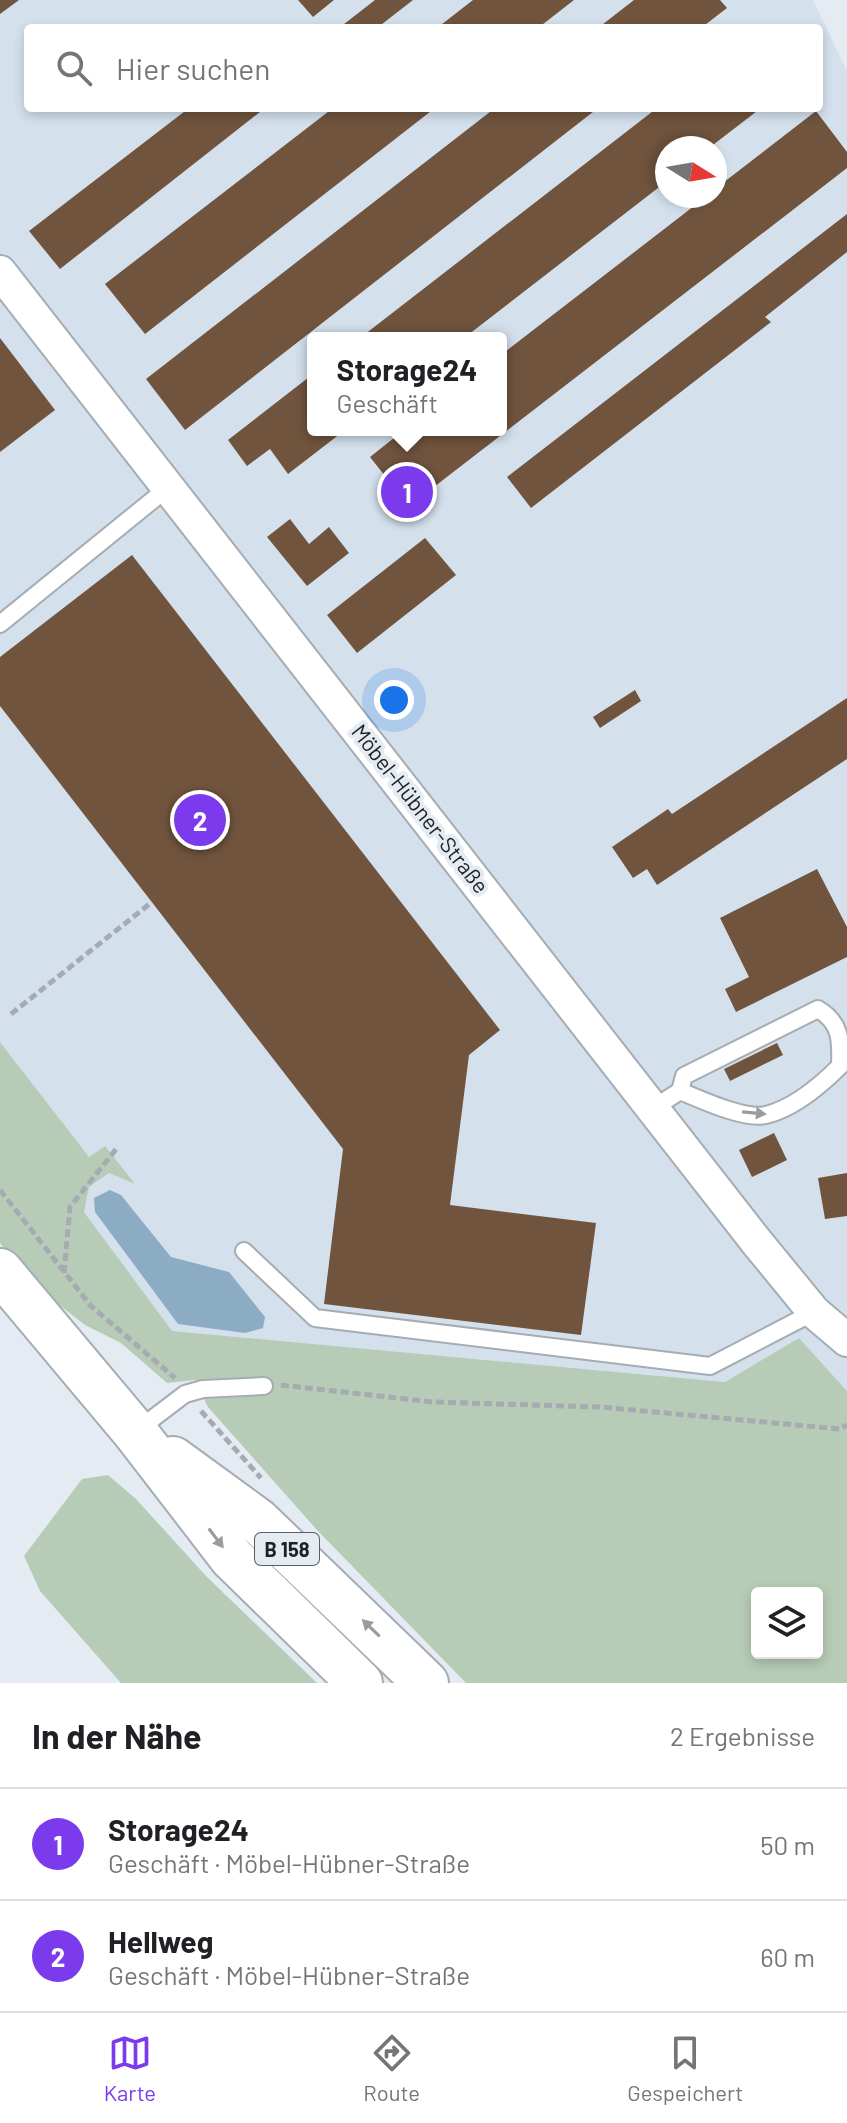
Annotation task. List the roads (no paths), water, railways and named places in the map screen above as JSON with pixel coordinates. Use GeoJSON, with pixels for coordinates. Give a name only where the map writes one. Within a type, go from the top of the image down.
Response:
{"type":"FeatureCollection","features":[{"type":"Feature","properties":{"kind":"main road","name":"B 158"},"geometry":{"type":"LineString","coordinates":[[0,1271],[135,1432],[232,1558],[360,1683]]}},
{"type":"Feature","properties":{"kind":"main road","name":"B 158"},"geometry":{"type":"LineString","coordinates":[[135,1432],[258,1521],[426,1683]]}},
{"type":"Feature","properties":{"kind":"street","name":"Möbel-Hübner-Straße"},"geometry":{"type":"LineString","coordinates":[[0,272],[170,486],[652,1109],[814,1312],[847,1340]]}},
{"type":"Feature","properties":{"kind":"lane"},"geometry":{"type":"LineString","coordinates":[[0,624],[170,486]]}},
{"type":"Feature","properties":{"kind":"lane"},"geometry":{"type":"LineString","coordinates":[[652,1109],[680,1091],[684,1076],[818,1009],[832,1017],[841,1038],[840,1066],[818,1089],[764,1116],[725,1108],[680,1091]]}},
{"type":"Feature","properties":{"kind":"lane"},"geometry":{"type":"LineString","coordinates":[[244,1251],[315,1318],[710,1366],[814,1312]]}},
{"type":"Feature","properties":{"kind":"lane"},"geometry":{"type":"LineString","coordinates":[[135,1432],[185,1394],[203,1389],[264,1386]]}},
{"type":"Feature","properties":{"kind":"water"},"geometry":{"type":"Polygon","coordinates":[[[110,1190],[121,1195],[171,1257],[229,1272],[265,1317],[263,1328],[245,1333],[178,1324],[95,1212],[94,1198],[110,1190]]]}},
{"type":"Feature","properties":{"kind":"place","name":"Storage24"},"geometry":{"type":"Point","coordinates":[407,492]}},
{"type":"Feature","properties":{"kind":"place","name":"Hellweg"},"geometry":{"type":"Point","coordinates":[200,820]}}]}
